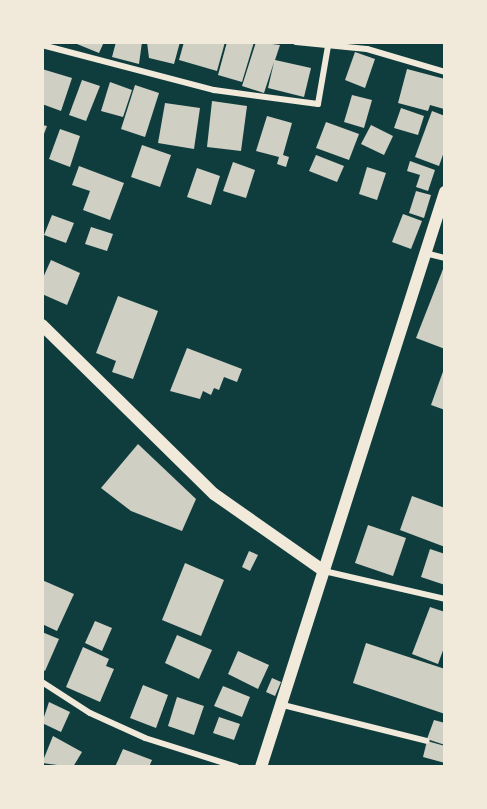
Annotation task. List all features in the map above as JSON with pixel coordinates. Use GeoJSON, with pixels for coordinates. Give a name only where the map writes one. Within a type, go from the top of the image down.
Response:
{"type":"FeatureCollection","features":[{"type":"Feature","properties":{"kind":"main road"},"geometry":{"type":"LineString","coordinates":[[261,767],[283,705],[424,252],[445,192]]}},
{"type":"Feature","properties":{"kind":"main road"},"geometry":{"type":"LineString","coordinates":[[42,325],[214,494],[324,571]]}},
{"type":"Feature","properties":{"kind":"street"},"geometry":{"type":"LineString","coordinates":[[296,42],[328,46],[367,46],[445,72]]}},
{"type":"Feature","properties":{"kind":"street"},"geometry":{"type":"LineString","coordinates":[[42,45],[214,90],[318,104],[328,46]]}},
{"type":"Feature","properties":{"kind":"street"},"geometry":{"type":"LineString","coordinates":[[424,252],[445,258]]}},
{"type":"Feature","properties":{"kind":"street"},"geometry":{"type":"LineString","coordinates":[[324,571],[445,599]]}},
{"type":"Feature","properties":{"kind":"street"},"geometry":{"type":"LineString","coordinates":[[42,682],[90,712],[145,738],[237,767]]}},
{"type":"Feature","properties":{"kind":"street"},"geometry":{"type":"LineString","coordinates":[[283,705],[428,741]]}},
{"type":"Feature","properties":{"kind":"building"},"geometry":{"type":"Polygon","coordinates":[[[72,42],[104,42],[99,53],[72,42]]]}},
{"type":"Feature","properties":{"kind":"building"},"geometry":{"type":"Polygon","coordinates":[[[116,42],[142,42],[139,64],[112,57],[116,42]]]}},
{"type":"Feature","properties":{"kind":"building"},"geometry":{"type":"Polygon","coordinates":[[[147,42],[180,42],[174,64],[149,58],[147,42]]]}},
{"type":"Feature","properties":{"kind":"building"},"geometry":{"type":"Polygon","coordinates":[[[184,42],[225,42],[217,71],[179,60],[184,42]]]}},
{"type":"Feature","properties":{"kind":"building"},"geometry":{"type":"Polygon","coordinates":[[[227,42],[254,42],[242,82],[218,75],[227,42]]]}},
{"type":"Feature","properties":{"kind":"building"},"geometry":{"type":"Polygon","coordinates":[[[256,42],[280,45],[275,60],[311,68],[304,97],[268,88],[274,62],[264,93],[242,86],[256,42]]]}},
{"type":"Feature","properties":{"kind":"building"},"geometry":{"type":"Polygon","coordinates":[[[355,52],[375,59],[365,88],[345,80],[355,52]]]}},
{"type":"Feature","properties":{"kind":"building"},"geometry":{"type":"Polygon","coordinates":[[[42,69],[72,78],[61,111],[42,104],[42,69]]]}},
{"type":"Feature","properties":{"kind":"building"},"geometry":{"type":"Polygon","coordinates":[[[407,69],[445,79],[444,109],[430,105],[428,111],[398,103],[407,69]]]}},
{"type":"Feature","properties":{"kind":"building"},"geometry":{"type":"Polygon","coordinates":[[[82,80],[100,86],[86,121],[69,115],[82,80]]]}},
{"type":"Feature","properties":{"kind":"building"},"geometry":{"type":"Polygon","coordinates":[[[110,82],[132,90],[123,117],[101,111],[110,82]]]}},
{"type":"Feature","properties":{"kind":"building"},"geometry":{"type":"Polygon","coordinates":[[[135,85],[159,93],[145,137],[121,129],[135,85]]]}},
{"type":"Feature","properties":{"kind":"building"},"geometry":{"type":"Polygon","coordinates":[[[352,95],[372,100],[364,128],[344,122],[352,95]]]}},
{"type":"Feature","properties":{"kind":"building"},"geometry":{"type":"Polygon","coordinates":[[[212,101],[247,106],[241,151],[207,147],[212,101]]]}},
{"type":"Feature","properties":{"kind":"building"},"geometry":{"type":"Polygon","coordinates":[[[165,103],[200,108],[194,149],[158,143],[165,103]]]}},
{"type":"Feature","properties":{"kind":"building"},"geometry":{"type":"Polygon","coordinates":[[[401,108],[424,116],[418,135],[394,128],[401,108]]]}},
{"type":"Feature","properties":{"kind":"building"},"geometry":{"type":"Polygon","coordinates":[[[432,111],[445,116],[445,149],[439,166],[415,157],[432,111]]]}},
{"type":"Feature","properties":{"kind":"building"},"geometry":{"type":"Polygon","coordinates":[[[267,116],[292,123],[283,155],[289,157],[286,167],[277,164],[279,157],[256,151],[267,116]]]}},
{"type":"Feature","properties":{"kind":"building"},"geometry":{"type":"Polygon","coordinates":[[[326,122],[359,134],[349,160],[316,148],[326,122]]]}},
{"type":"Feature","properties":{"kind":"building"},"geometry":{"type":"Polygon","coordinates":[[[42,125],[47,126],[42,139],[42,125]]]}},
{"type":"Feature","properties":{"kind":"building"},"geometry":{"type":"Polygon","coordinates":[[[371,125],[393,136],[384,155],[361,144],[371,125]]]}},
{"type":"Feature","properties":{"kind":"building"},"geometry":{"type":"Polygon","coordinates":[[[60,129],[80,136],[70,167],[49,159],[60,129]]]}},
{"type":"Feature","properties":{"kind":"building"},"geometry":{"type":"Polygon","coordinates":[[[142,145],[171,155],[160,187],[131,177],[142,145]]]}},
{"type":"Feature","properties":{"kind":"building"},"geometry":{"type":"Polygon","coordinates":[[[316,155],[344,166],[337,182],[309,171],[316,155]]]}},
{"type":"Feature","properties":{"kind":"building"},"geometry":{"type":"Polygon","coordinates":[[[410,161],[435,170],[428,191],[416,187],[420,175],[407,171],[410,161]]]}},
{"type":"Feature","properties":{"kind":"building"},"geometry":{"type":"Polygon","coordinates":[[[233,162],[255,170],[246,198],[223,191],[233,162]]]}},
{"type":"Feature","properties":{"kind":"building"},"geometry":{"type":"Polygon","coordinates":[[[79,166],[124,183],[110,220],[83,210],[90,191],[72,185],[79,166]]]}},
{"type":"Feature","properties":{"kind":"building"},"geometry":{"type":"Polygon","coordinates":[[[367,167],[386,173],[377,200],[359,194],[367,167]]]}},
{"type":"Feature","properties":{"kind":"building"},"geometry":{"type":"Polygon","coordinates":[[[197,168],[220,176],[211,205],[187,197],[197,168]]]}},
{"type":"Feature","properties":{"kind":"building"},"geometry":{"type":"Polygon","coordinates":[[[416,191],[431,195],[424,218],[409,213],[416,191]]]}},
{"type":"Feature","properties":{"kind":"building"},"geometry":{"type":"Polygon","coordinates":[[[403,214],[422,221],[411,249],[392,242],[403,214]]]}},
{"type":"Feature","properties":{"kind":"building"},"geometry":{"type":"Polygon","coordinates":[[[52,215],[74,223],[66,243],[44,235],[52,215]]]}},
{"type":"Feature","properties":{"kind":"building"},"geometry":{"type":"Polygon","coordinates":[[[91,227],[113,234],[107,251],[85,244],[91,227]]]}},
{"type":"Feature","properties":{"kind":"building"},"geometry":{"type":"Polygon","coordinates":[[[51,260],[80,273],[67,305],[42,294],[42,280],[51,260]]]}},
{"type":"Feature","properties":{"kind":"building"},"geometry":{"type":"Polygon","coordinates":[[[445,264],[445,349],[416,338],[445,264]]]}},
{"type":"Feature","properties":{"kind":"building"},"geometry":{"type":"Polygon","coordinates":[[[118,296],[158,311],[133,379],[112,372],[116,361],[96,353],[118,296]]]}},
{"type":"Feature","properties":{"kind":"building"},"geometry":{"type":"Polygon","coordinates":[[[187,348],[242,369],[237,382],[224,377],[219,390],[214,388],[211,395],[203,391],[200,399],[170,391],[187,348]]]}},
{"type":"Feature","properties":{"kind":"building"},"geometry":{"type":"Polygon","coordinates":[[[445,366],[445,410],[431,405],[445,366]]]}},
{"type":"Feature","properties":{"kind":"building"},"geometry":{"type":"Polygon","coordinates":[[[138,444],[196,499],[182,531],[131,511],[101,488],[138,444]]]}},
{"type":"Feature","properties":{"kind":"building"},"geometry":{"type":"Polygon","coordinates":[[[412,496],[445,508],[445,547],[400,530],[412,496]]]}},
{"type":"Feature","properties":{"kind":"building"},"geometry":{"type":"Polygon","coordinates":[[[368,525],[406,538],[393,576],[355,563],[368,525]]]}},
{"type":"Feature","properties":{"kind":"building"},"geometry":{"type":"Polygon","coordinates":[[[430,549],[445,554],[445,585],[421,577],[430,549]]]}},
{"type":"Feature","properties":{"kind":"building"},"geometry":{"type":"Polygon","coordinates":[[[249,551],[258,555],[250,571],[242,567],[249,551]]]}},
{"type":"Feature","properties":{"kind":"building"},"geometry":{"type":"Polygon","coordinates":[[[185,563],[224,580],[201,636],[162,620],[185,563]]]}},
{"type":"Feature","properties":{"kind":"building"},"geometry":{"type":"Polygon","coordinates":[[[42,580],[74,594],[57,631],[42,624],[42,580]]]}},
{"type":"Feature","properties":{"kind":"building"},"geometry":{"type":"Polygon","coordinates":[[[430,607],[445,612],[445,645],[438,664],[412,654],[430,607]]]}},
{"type":"Feature","properties":{"kind":"building"},"geometry":{"type":"Polygon","coordinates":[[[95,621],[112,628],[102,651],[85,643],[95,621]]]}},
{"type":"Feature","properties":{"kind":"building"},"geometry":{"type":"Polygon","coordinates":[[[42,632],[59,639],[45,671],[42,669],[42,632]]]}},
{"type":"Feature","properties":{"kind":"building"},"geometry":{"type":"Polygon","coordinates":[[[177,635],[212,650],[199,679],[165,663],[177,635]]]}},
{"type":"Feature","properties":{"kind":"building"},"geometry":{"type":"Polygon","coordinates":[[[366,643],[445,669],[445,714],[353,683],[366,643]]]}},
{"type":"Feature","properties":{"kind":"building"},"geometry":{"type":"Polygon","coordinates":[[[83,647],[109,659],[106,666],[114,669],[100,702],[66,687],[83,647]]]}},
{"type":"Feature","properties":{"kind":"building"},"geometry":{"type":"Polygon","coordinates":[[[238,651],[269,665],[258,689],[228,674],[238,651]]]}},
{"type":"Feature","properties":{"kind":"building"},"geometry":{"type":"Polygon","coordinates":[[[272,678],[281,682],[275,696],[266,692],[272,678]]]}},
{"type":"Feature","properties":{"kind":"building"},"geometry":{"type":"Polygon","coordinates":[[[143,685],[168,695],[156,728],[130,718],[143,685]]]}},
{"type":"Feature","properties":{"kind":"building"},"geometry":{"type":"Polygon","coordinates":[[[223,686],[250,697],[242,717],[214,706],[223,686]]]}},
{"type":"Feature","properties":{"kind":"building"},"geometry":{"type":"Polygon","coordinates":[[[177,697],[204,706],[194,735],[168,726],[177,697]]]}},
{"type":"Feature","properties":{"kind":"building"},"geometry":{"type":"Polygon","coordinates":[[[49,702],[70,712],[61,732],[42,723],[49,702]]]}},
{"type":"Feature","properties":{"kind":"building"},"geometry":{"type":"Polygon","coordinates":[[[219,717],[240,724],[234,740],[213,733],[219,717]]]}},
{"type":"Feature","properties":{"kind":"building"},"geometry":{"type":"Polygon","coordinates":[[[434,720],[445,723],[445,745],[427,739],[434,720]]]}},
{"type":"Feature","properties":{"kind":"building"},"geometry":{"type":"Polygon","coordinates":[[[53,736],[82,752],[73,767],[42,763],[53,736]]]}},
{"type":"Feature","properties":{"kind":"building"},"geometry":{"type":"Polygon","coordinates":[[[427,741],[445,746],[445,763],[423,757],[427,741]]]}},
{"type":"Feature","properties":{"kind":"building"},"geometry":{"type":"Polygon","coordinates":[[[123,749],[152,760],[149,767],[115,767],[123,749]]]}}]}
